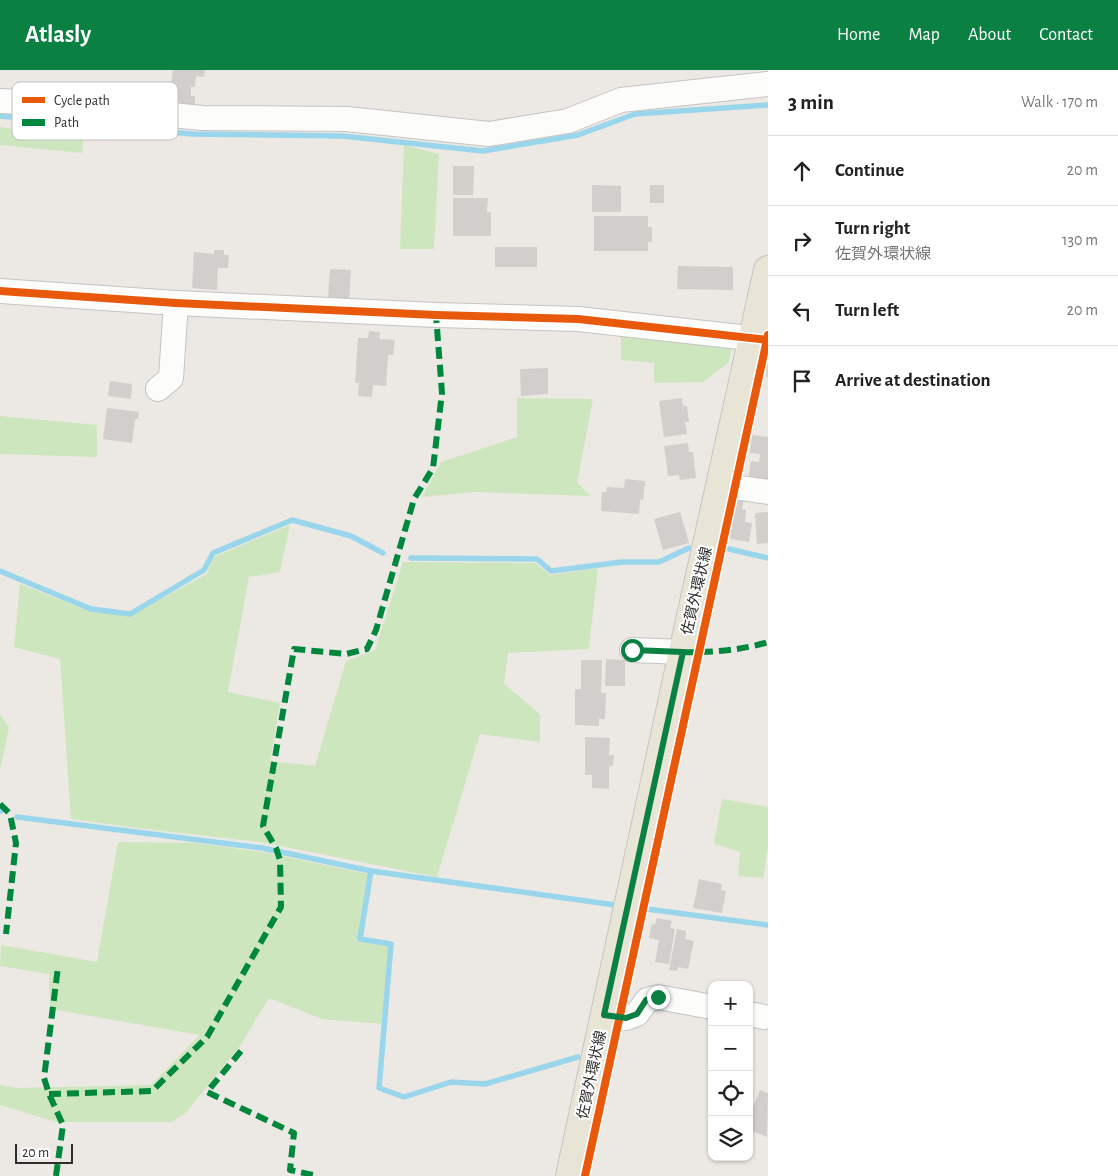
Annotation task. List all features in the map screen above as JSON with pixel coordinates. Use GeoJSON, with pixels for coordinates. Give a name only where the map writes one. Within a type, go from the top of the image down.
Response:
{"type":"FeatureCollection","features":[{"type":"Feature","properties":{"kind":"main road","name":"佐賀外環状線"},"geometry":{"type":"LineString","coordinates":[[570,1176],[720,485],[761,339],[768,270]]}},
{"type":"Feature","properties":{"kind":"street"},"geometry":{"type":"LineString","coordinates":[[178,116],[202,118],[347,119],[488,134],[568,121],[622,100],[768,84]]}},
{"type":"Feature","properties":{"kind":"street"},"geometry":{"type":"LineString","coordinates":[[0,291],[176,303],[436,315],[578,319],[761,339]]}},
{"type":"Feature","properties":{"kind":"street"},"geometry":{"type":"LineString","coordinates":[[158,389],[171,378],[176,303]]}},
{"type":"Feature","properties":{"kind":"street"},"geometry":{"type":"LineString","coordinates":[[720,485],[768,492]]}},
{"type":"Feature","properties":{"kind":"street"},"geometry":{"type":"LineString","coordinates":[[632,650],[683,652]]}},
{"type":"Feature","properties":{"kind":"street"},"geometry":{"type":"LineString","coordinates":[[604,1015],[626,1018],[637,1014],[646,1000],[658,997],[708,1006]]}},
{"type":"Feature","properties":{"kind":"green space"},"geometry":{"type":"Polygon","coordinates":[[[0,127],[12,128],[12,140],[84,140],[82,153],[0,145],[0,127]]]}},
{"type":"Feature","properties":{"kind":"green space"},"geometry":{"type":"Polygon","coordinates":[[[404,145],[439,154],[434,249],[400,249],[404,145]]]}},
{"type":"Feature","properties":{"kind":"green space"},"geometry":{"type":"Polygon","coordinates":[[[621,328],[734,343],[728,363],[703,382],[654,383],[654,363],[621,360],[621,328]]]}},
{"type":"Feature","properties":{"kind":"green space"},"geometry":{"type":"Polygon","coordinates":[[[517,398],[593,399],[577,483],[591,496],[475,492],[422,497],[441,462],[517,437],[517,398]]]}},
{"type":"Feature","properties":{"kind":"green space"},"geometry":{"type":"Polygon","coordinates":[[[0,416],[97,425],[97,457],[0,454],[0,416]]]}},
{"type":"Feature","properties":{"kind":"green space"},"geometry":{"type":"Polygon","coordinates":[[[290,525],[280,572],[249,577],[228,692],[280,703],[270,761],[315,766],[346,661],[375,650],[403,562],[535,563],[550,575],[598,568],[589,649],[508,653],[504,684],[540,714],[540,742],[480,734],[437,877],[260,842],[71,819],[60,659],[14,647],[20,584],[86,610],[129,616],[207,574],[213,557],[290,525]]]}},
{"type":"Feature","properties":{"kind":"green space"},"geometry":{"type":"Polygon","coordinates":[[[0,715],[9,727],[1,766],[0,766],[0,715]]]}},
{"type":"Feature","properties":{"kind":"green space"},"geometry":{"type":"Polygon","coordinates":[[[722,799],[768,807],[768,847],[763,878],[738,876],[740,852],[714,844],[722,799]]]}},
{"type":"Feature","properties":{"kind":"green space"},"geometry":{"type":"Polygon","coordinates":[[[118,842],[197,843],[262,852],[368,874],[358,941],[389,946],[383,1024],[322,1019],[269,998],[240,1046],[185,1114],[171,1122],[56,1122],[0,1105],[0,1085],[17,1088],[151,1085],[200,1035],[50,1009],[49,974],[0,966],[1,945],[97,962],[118,842]]]}},
{"type":"Feature","properties":{"kind":"building"},"geometry":{"type":"Polygon","coordinates":[[[173,70],[205,70],[204,77],[196,76],[195,87],[191,87],[191,96],[195,96],[195,107],[178,105],[178,82],[172,82],[173,70]]]}},
{"type":"Feature","properties":{"kind":"building"},"geometry":{"type":"Polygon","coordinates":[[[453,166],[474,166],[473,195],[453,195],[453,166]]]}},
{"type":"Feature","properties":{"kind":"building"},"geometry":{"type":"Polygon","coordinates":[[[592,185],[621,186],[621,212],[592,212],[592,185]]]}},
{"type":"Feature","properties":{"kind":"building"},"geometry":{"type":"Polygon","coordinates":[[[650,185],[664,185],[664,203],[650,203],[650,185]]]}},
{"type":"Feature","properties":{"kind":"building"},"geometry":{"type":"Polygon","coordinates":[[[453,198],[488,198],[487,212],[491,212],[491,236],[453,236],[453,198]]]}},
{"type":"Feature","properties":{"kind":"building"},"geometry":{"type":"Polygon","coordinates":[[[594,216],[648,216],[648,227],[652,227],[652,242],[648,242],[648,251],[594,251],[594,216]]]}},
{"type":"Feature","properties":{"kind":"building"},"geometry":{"type":"Polygon","coordinates":[[[495,247],[537,247],[537,267],[495,267],[495,247]]]}},
{"type":"Feature","properties":{"kind":"building"},"geometry":{"type":"Polygon","coordinates":[[[214,250],[224,250],[224,255],[229,255],[228,268],[218,268],[217,290],[192,288],[194,252],[214,254],[214,250]]]}},
{"type":"Feature","properties":{"kind":"building"},"geometry":{"type":"Polygon","coordinates":[[[678,266],[733,267],[733,290],[677,289],[678,266]]]}},
{"type":"Feature","properties":{"kind":"building"},"geometry":{"type":"Polygon","coordinates":[[[330,269],[351,270],[349,300],[328,298],[330,269]]]}},
{"type":"Feature","properties":{"kind":"building"},"geometry":{"type":"Polygon","coordinates":[[[369,331],[380,332],[379,339],[395,340],[393,355],[388,355],[386,386],[373,385],[372,397],[358,396],[359,383],[355,383],[358,338],[368,338],[369,331]]]}},
{"type":"Feature","properties":{"kind":"building"},"geometry":{"type":"Polygon","coordinates":[[[767,363],[768,377],[766,377],[767,363]]]}},
{"type":"Feature","properties":{"kind":"building"},"geometry":{"type":"Polygon","coordinates":[[[548,368],[548,394],[521,396],[520,369],[548,368]]]}},
{"type":"Feature","properties":{"kind":"building"},"geometry":{"type":"Polygon","coordinates":[[[110,381],[132,384],[131,399],[108,396],[110,381]]]}},
{"type":"Feature","properties":{"kind":"building"},"geometry":{"type":"Polygon","coordinates":[[[682,398],[683,406],[687,406],[689,422],[685,422],[687,434],[664,437],[659,401],[682,398]]]}},
{"type":"Feature","properties":{"kind":"building"},"geometry":{"type":"Polygon","coordinates":[[[107,408],[139,412],[138,419],[135,419],[132,443],[103,439],[107,408]]]}},
{"type":"Feature","properties":{"kind":"building"},"geometry":{"type":"Polygon","coordinates":[[[752,435],[768,437],[768,483],[748,481],[751,461],[759,462],[760,454],[750,453],[752,435]]]}},
{"type":"Feature","properties":{"kind":"building"},"geometry":{"type":"Polygon","coordinates":[[[688,443],[689,452],[693,452],[696,478],[680,480],[679,475],[668,476],[664,446],[688,443]]]}},
{"type":"Feature","properties":{"kind":"building"},"geometry":{"type":"Polygon","coordinates":[[[625,479],[645,481],[643,500],[640,499],[639,514],[601,511],[602,492],[606,492],[607,487],[624,488],[625,479]]]}},
{"type":"Feature","properties":{"kind":"building"},"geometry":{"type":"Polygon","coordinates":[[[736,497],[744,498],[742,509],[746,510],[745,522],[752,523],[749,542],[730,539],[736,497]]]}},
{"type":"Feature","properties":{"kind":"building"},"geometry":{"type":"Polygon","coordinates":[[[680,512],[689,543],[663,550],[654,519],[680,512]]]}},
{"type":"Feature","properties":{"kind":"building"},"geometry":{"type":"Polygon","coordinates":[[[768,512],[768,543],[757,544],[755,513],[768,512]]]}},
{"type":"Feature","properties":{"kind":"building"},"geometry":{"type":"Polygon","coordinates":[[[606,659],[625,660],[625,686],[605,686],[606,659]]]}},
{"type":"Feature","properties":{"kind":"building"},"geometry":{"type":"Polygon","coordinates":[[[581,660],[602,660],[601,693],[606,693],[605,719],[599,719],[599,726],[575,725],[575,689],[581,689],[581,660]]]}},
{"type":"Feature","properties":{"kind":"building"},"geometry":{"type":"Polygon","coordinates":[[[585,737],[610,738],[609,755],[614,755],[613,766],[609,766],[609,789],[592,788],[592,775],[585,775],[585,737]]]}},
{"type":"Feature","properties":{"kind":"building"},"geometry":{"type":"Polygon","coordinates":[[[699,879],[722,884],[721,890],[726,891],[722,913],[693,908],[699,879]]]}},
{"type":"Feature","properties":{"kind":"building"},"geometry":{"type":"Polygon","coordinates":[[[657,918],[672,921],[670,928],[675,929],[669,964],[655,962],[659,940],[649,938],[652,924],[655,925],[657,918]]]}},
{"type":"Feature","properties":{"kind":"building"},"geometry":{"type":"Polygon","coordinates":[[[677,929],[686,931],[685,939],[694,941],[688,969],[678,967],[677,971],[669,970],[677,929]]]}},
{"type":"Feature","properties":{"kind":"building"},"geometry":{"type":"Polygon","coordinates":[[[760,1090],[768,1093],[767,1137],[753,1132],[753,1107],[760,1090]]]}},
{"type":"Feature","properties":{"kind":"waterway"},"geometry":{"type":"LineString","coordinates":[[178,133],[342,136],[483,151],[578,135],[635,114],[768,105]]}},
{"type":"Feature","properties":{"kind":"waterway"},"geometry":{"type":"LineString","coordinates":[[0,116],[12,117]]}},
{"type":"Feature","properties":{"kind":"waterway"},"geometry":{"type":"LineString","coordinates":[[0,571],[91,609],[130,614],[204,570],[213,553],[292,520],[351,536],[383,553]]}},
{"type":"Feature","properties":{"kind":"waterway"},"geometry":{"type":"LineString","coordinates":[[411,558],[537,559],[551,571],[622,562],[659,562],[689,548]]}},
{"type":"Feature","properties":{"kind":"waterway"},"geometry":{"type":"LineString","coordinates":[[729,549],[768,558]]}},
{"type":"Feature","properties":{"kind":"waterway"},"geometry":{"type":"LineString","coordinates":[[17,817],[262,848],[371,871],[615,905]]}},
{"type":"Feature","properties":{"kind":"waterway"},"geometry":{"type":"LineString","coordinates":[[371,871],[360,939],[391,944],[379,1088],[404,1097],[451,1082],[485,1084],[578,1057]]}},
{"type":"Feature","properties":{"kind":"waterway"},"geometry":{"type":"LineString","coordinates":[[647,909],[768,925]]}},
{"type":"Feature","properties":{"kind":"marked path"},"geometry":{"type":"LineString","coordinates":[[49,1094],[152,1091],[207,1037],[281,907],[280,860],[276,848],[263,826],[294,649],[346,654],[367,649],[376,630],[414,499],[433,468],[442,393],[436,315]]}},
{"type":"Feature","properties":{"kind":"marked path"},"geometry":{"type":"LineString","coordinates":[[683,652],[726,650],[768,642]]}},
{"type":"Feature","properties":{"kind":"marked path"},"geometry":{"type":"LineString","coordinates":[[0,804],[10,814],[16,843],[6,934]]}},
{"type":"Feature","properties":{"kind":"marked path"},"geometry":{"type":"LineString","coordinates":[[56,1176],[63,1125],[44,1078],[58,967]]}},
{"type":"Feature","properties":{"kind":"marked path"},"geometry":{"type":"LineString","coordinates":[[241,1051],[207,1092],[294,1133],[290,1170],[318,1176]]}},
{"type":"Feature","properties":{"kind":"cycle path"},"geometry":{"type":"LineString","coordinates":[[0,291],[176,303],[436,315],[578,319],[768,340]]}},
{"type":"Feature","properties":{"kind":"cycle path"},"geometry":{"type":"LineString","coordinates":[[585,1176],[768,335]]}},
{"type":"Feature","properties":{"kind":"route"},"geometry":{"type":"LineString","coordinates":[[632,650],[683,652],[604,1015],[626,1018],[637,1014],[646,1000],[658,997]]}}]}
